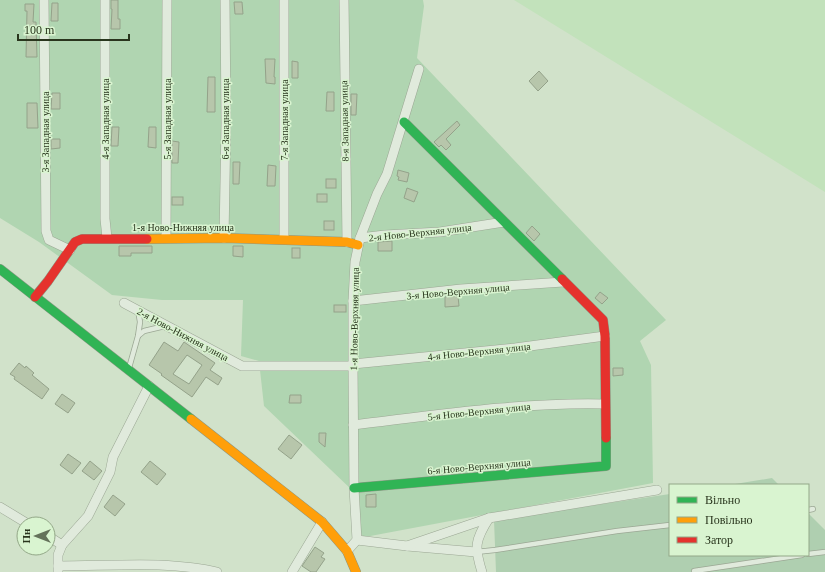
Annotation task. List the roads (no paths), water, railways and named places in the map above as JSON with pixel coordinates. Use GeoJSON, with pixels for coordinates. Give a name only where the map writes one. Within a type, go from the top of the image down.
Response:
{"type":"FeatureCollection","features":[{"type":"Feature","properties":{"kind":"street","name":"3-я Западная улица"},"geometry":{"type":"LineString","coordinates":[[44,0],[46,230],[49,240],[70,250]]}},
{"type":"Feature","properties":{"kind":"street","name":"4-я Западная улица"},"geometry":{"type":"LineString","coordinates":[[104,0],[105,211],[107,238]]}},
{"type":"Feature","properties":{"kind":"street","name":"5-я Западная улица"},"geometry":{"type":"LineString","coordinates":[[166,238],[167,0]]}},
{"type":"Feature","properties":{"kind":"street","name":"6-я Западная улица"},"geometry":{"type":"LineString","coordinates":[[224,238],[226,123],[225,0]]}},
{"type":"Feature","properties":{"kind":"street","name":"7-я Западная улица"},"geometry":{"type":"LineString","coordinates":[[284,0],[284,239]]}},
{"type":"Feature","properties":{"kind":"street","name":"8-я Западная улица"},"geometry":{"type":"LineString","coordinates":[[344,0],[347,242]]}},
{"type":"Feature","properties":{"kind":"street","name":"1-я Ново-Верхняя улица"},"geometry":{"type":"LineString","coordinates":[[357,540],[353,425],[353,302],[355,262],[359,242],[377,194],[388,174],[419,70]]}},
{"type":"Feature","properties":{"kind":"street"},"geometry":{"type":"LineString","coordinates":[[404,122],[563,282],[603,320],[605,336],[605,404]]}},
{"type":"Feature","properties":{"kind":"street","name":"2-я Ново-Верхняя улица"},"geometry":{"type":"LineString","coordinates":[[359,242],[384,234],[440,232],[504,222]]}},
{"type":"Feature","properties":{"kind":"street","name":"1-я Ново-Нижняя улица"},"geometry":{"type":"LineString","coordinates":[[35,297],[75,242],[82,239],[224,238],[359,242]]}},
{"type":"Feature","properties":{"kind":"street"},"geometry":{"type":"LineString","coordinates":[[0,269],[322,522],[347,551],[356,572]]}},
{"type":"Feature","properties":{"kind":"street","name":"3-я Ново-Верхняя улица"},"geometry":{"type":"LineString","coordinates":[[353,302],[461,289],[563,282]]}},
{"type":"Feature","properties":{"kind":"street","name":"2-я Ново-Нижняя улица"},"geometry":{"type":"LineString","coordinates":[[124,303],[242,366]]}},
{"type":"Feature","properties":{"kind":"street","name":"4-я Ново-Верхняя улица"},"geometry":{"type":"LineString","coordinates":[[242,366],[353,365],[515,348],[605,336]]}},
{"type":"Feature","properties":{"kind":"street"},"geometry":{"type":"LineString","coordinates":[[150,386],[113,457],[110,472],[88,516],[62,545],[58,555],[58,569],[143,565],[183,566],[217,572]]}},
{"type":"Feature","properties":{"kind":"street","name":"5-я Ново-Верхняя улица"},"geometry":{"type":"LineString","coordinates":[[353,425],[530,406],[576,403],[605,404]]}},
{"type":"Feature","properties":{"kind":"street","name":"6-я Ново-Верхняя улица"},"geometry":{"type":"LineString","coordinates":[[354,488],[606,466],[605,404]]}},
{"type":"Feature","properties":{"kind":"street"},"geometry":{"type":"LineString","coordinates":[[407,546],[489,518],[657,490]]}},
{"type":"Feature","properties":{"kind":"street"},"geometry":{"type":"LineString","coordinates":[[0,507],[16,517]]}},
{"type":"Feature","properties":{"kind":"street"},"geometry":{"type":"LineString","coordinates":[[482,572],[476,552],[477,543],[480,532],[489,518]]}},
{"type":"Feature","properties":{"kind":"street"},"geometry":{"type":"LineString","coordinates":[[292,572],[322,522]]}},
{"type":"Feature","properties":{"kind":"street"},"geometry":{"type":"LineString","coordinates":[[347,551],[357,540],[476,552]]}},
{"type":"Feature","properties":{"kind":"street"},"geometry":{"type":"LineString","coordinates":[[56,541],[62,545]]}},
{"type":"Feature","properties":{"kind":"lane"},"geometry":{"type":"LineString","coordinates":[[129,370],[138,336],[140,322],[138,310]]}},
{"type":"Feature","properties":{"kind":"lane"},"geometry":{"type":"LineString","coordinates":[[138,336],[144,331],[166,326]]}},
{"type":"Feature","properties":{"kind":"lane"},"geometry":{"type":"LineString","coordinates":[[476,552],[618,531],[669,525]]}},
{"type":"Feature","properties":{"kind":"lane"},"geometry":{"type":"LineString","coordinates":[[809,554],[825,552]]}},
{"type":"Feature","properties":{"kind":"lane"},"geometry":{"type":"LineString","coordinates":[[694,571],[795,556]]}}]}
